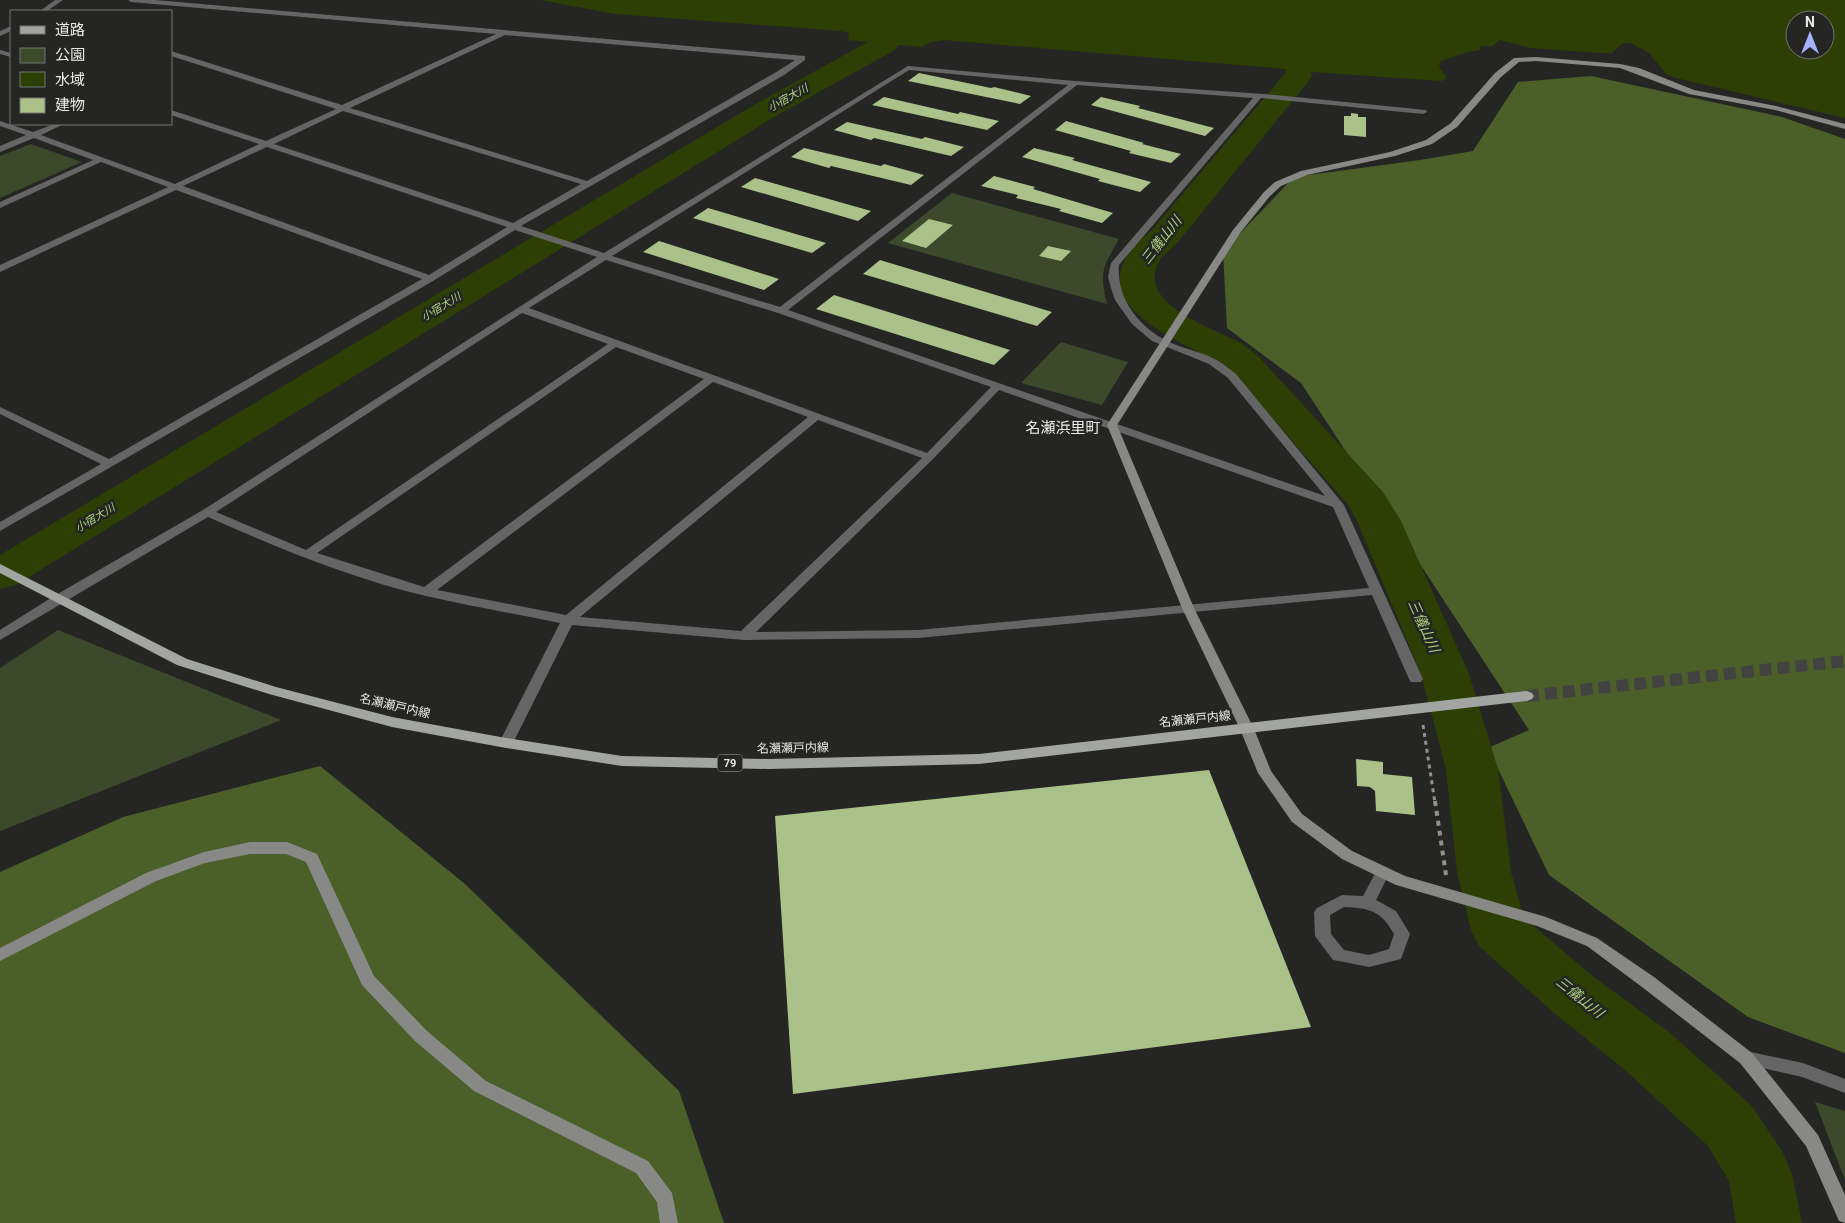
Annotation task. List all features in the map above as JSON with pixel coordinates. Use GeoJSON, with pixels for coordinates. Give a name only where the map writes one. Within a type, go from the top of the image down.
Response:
{"type":"FeatureCollection","features":[{"type":"Feature","properties":{"kind":"main road","name":"名瀬瀬戸内線"},"geometry":{"type":"LineString","coordinates":[[0,568],[182,662],[274,691],[392,722],[506,743],[622,761],[769,764],[979,759],[1528,696]]}},
{"type":"Feature","properties":{"kind":"street"},"geometry":{"type":"LineString","coordinates":[[44,10],[60,0]]}},
{"type":"Feature","properties":{"kind":"street"},"geometry":{"type":"LineString","coordinates":[[0,527],[519,227],[589,184],[781,73],[802,58],[508,31],[131,0]]}},
{"type":"Feature","properties":{"kind":"street"},"geometry":{"type":"LineString","coordinates":[[0,269],[508,31]]}},
{"type":"Feature","properties":{"kind":"street"},"geometry":{"type":"LineString","coordinates":[[172,53],[589,184]]}},
{"type":"Feature","properties":{"kind":"street"},"geometry":{"type":"LineString","coordinates":[[1112,425],[1236,232],[1267,194],[1278,184],[1304,173],[1392,154],[1430,142],[1454,125],[1498,75],[1517,60],[1536,59],[1620,66],[1636,70],[1692,92],[1776,108],[1845,127]]}},
{"type":"Feature","properties":{"kind":"street"},"geometry":{"type":"LineString","coordinates":[[0,636],[58,599],[207,512],[520,309],[605,258],[908,68],[1075,83],[1261,96],[1424,112]]}},
{"type":"Feature","properties":{"kind":"street"},"geometry":{"type":"LineString","coordinates":[[781,311],[1075,83]]}},
{"type":"Feature","properties":{"kind":"street"},"geometry":{"type":"LineString","coordinates":[[1261,96],[1114,265],[1112,275],[1120,302],[1139,325],[1165,341],[1213,362],[1232,376],[1338,505],[1416,679]]}},
{"type":"Feature","properties":{"kind":"street"},"geometry":{"type":"LineString","coordinates":[[172,112],[519,227],[605,258],[781,311],[1338,505]]}},
{"type":"Feature","properties":{"kind":"street"},"geometry":{"type":"LineString","coordinates":[[0,123],[430,279]]}},
{"type":"Feature","properties":{"kind":"street"},"geometry":{"type":"LineString","coordinates":[[0,149],[57,125]]}},
{"type":"Feature","properties":{"kind":"street"},"geometry":{"type":"LineString","coordinates":[[0,205],[99,160]]}},
{"type":"Feature","properties":{"kind":"street"},"geometry":{"type":"LineString","coordinates":[[520,309],[929,457]]}},
{"type":"Feature","properties":{"kind":"street"},"geometry":{"type":"LineString","coordinates":[[308,554],[614,344]]}},
{"type":"Feature","properties":{"kind":"street"},"geometry":{"type":"LineString","coordinates":[[426,592],[712,378]]}},
{"type":"Feature","properties":{"kind":"street"},"geometry":{"type":"LineString","coordinates":[[744,636],[929,457],[998,386]]}},
{"type":"Feature","properties":{"kind":"street"},"geometry":{"type":"LineString","coordinates":[[0,410],[110,464]]}},
{"type":"Feature","properties":{"kind":"street"},"geometry":{"type":"LineString","coordinates":[[506,743],[568,620],[815,417]]}},
{"type":"Feature","properties":{"kind":"street"},"geometry":{"type":"LineString","coordinates":[[1112,425],[1188,608],[1247,729],[1264,773],[1297,818],[1347,855],[1401,881],[1541,921],[1592,942],[1648,982],[1746,1058],[1812,1141],[1845,1215]]}},
{"type":"Feature","properties":{"kind":"street"},"geometry":{"type":"LineString","coordinates":[[207,512],[287,547],[355,571],[426,592],[568,620],[744,636],[918,634],[1377,591]]}},
{"type":"Feature","properties":{"kind":"street"},"geometry":{"type":"LineString","coordinates":[[0,955],[151,877],[204,858],[250,848],[287,848],[312,858],[368,980],[421,1036],[480,1086],[642,1167],[666,1199],[669,1223]]}},
{"type":"Feature","properties":{"kind":"street"},"geometry":{"type":"LineString","coordinates":[[1367,902],[1383,872]]}},
{"type":"Feature","properties":{"kind":"street"},"geometry":{"type":"LineString","coordinates":[[1342,901],[1367,902],[1391,915],[1402,934],[1394,954],[1369,960],[1339,955],[1323,936],[1322,912],[1342,901]]}},
{"type":"Feature","properties":{"kind":"street"},"geometry":{"type":"LineString","coordinates":[[1746,1058],[1803,1070],[1845,1086]]}},
{"type":"Feature","properties":{"kind":"path"},"geometry":{"type":"LineString","coordinates":[[1423,708],[1456,896]]}},
{"type":"Feature","properties":{"kind":"green space"},"geometry":{"type":"Polygon","coordinates":[[[31,144],[82,162],[0,198],[0,156],[31,144]]]}},
{"type":"Feature","properties":{"kind":"green space"},"geometry":{"type":"Polygon","coordinates":[[[952,193],[1119,239],[1104,270],[1103,284],[1107,304],[888,243],[952,193]]]}},
{"type":"Feature","properties":{"kind":"green space"},"geometry":{"type":"Polygon","coordinates":[[[1061,342],[1128,362],[1102,405],[1021,383],[1061,342]]]}},
{"type":"Feature","properties":{"kind":"green space"},"geometry":{"type":"Polygon","coordinates":[[[58,630],[281,720],[0,831],[0,668],[58,630]]]}},
{"type":"Feature","properties":{"kind":"green space"},"geometry":{"type":"Polygon","coordinates":[[[1815,1102],[1845,1111],[1845,1180],[1815,1102]]]}},
{"type":"Feature","properties":{"kind":"shaded area"},"geometry":{"type":"Polygon","coordinates":[[[1591,76],[1782,117],[1845,139],[1845,1053],[1748,1017],[1549,875],[1488,748],[1529,730],[1301,383],[1227,328],[1223,251],[1294,177],[1473,151],[1518,82],[1591,76]]]}},
{"type":"Feature","properties":{"kind":"shaded area"},"geometry":{"type":"Polygon","coordinates":[[[320,766],[465,884],[679,1091],[724,1223],[0,1223],[0,872],[123,817],[320,766]]]}},
{"type":"Feature","properties":{"kind":"water"},"geometry":{"type":"Polygon","coordinates":[[[540,0],[1845,0],[1845,118],[1676,78],[1666,74],[1648,52],[1630,43],[1623,43],[1612,53],[1599,53],[1531,48],[1499,40],[1493,46],[1480,46],[1480,50],[1467,52],[1441,61],[1439,67],[1447,78],[1441,81],[1312,72],[1308,77],[1288,75],[1286,69],[944,40],[931,42],[922,47],[848,40],[849,33],[615,14],[540,0]]]}},
{"type":"Feature","properties":{"kind":"building"},"geometry":{"type":"Polygon","coordinates":[[[919,73],[1031,96],[1020,104],[908,81],[919,73]]]}},
{"type":"Feature","properties":{"kind":"building"},"geometry":{"type":"Polygon","coordinates":[[[884,97],[958,114],[960,112],[999,121],[987,130],[872,105],[884,97]]]}},
{"type":"Feature","properties":{"kind":"building"},"geometry":{"type":"Polygon","coordinates":[[[1101,97],[1140,106],[1138,108],[1214,128],[1205,136],[1091,105],[1101,97]]]}},
{"type":"Feature","properties":{"kind":"building"},"geometry":{"type":"Polygon","coordinates":[[[1351,113],[1358,114],[1358,117],[1366,117],[1366,137],[1344,135],[1344,116],[1351,116],[1351,113]]]}},
{"type":"Feature","properties":{"kind":"building"},"geometry":{"type":"Polygon","coordinates":[[[1066,121],[1181,154],[1171,163],[1129,153],[1131,151],[1055,130],[1066,121]]]}},
{"type":"Feature","properties":{"kind":"building"},"geometry":{"type":"Polygon","coordinates":[[[847,122],[922,139],[925,137],[964,147],[951,156],[874,138],[871,140],[834,130],[847,122]]]}},
{"type":"Feature","properties":{"kind":"building"},"geometry":{"type":"Polygon","coordinates":[[[804,148],[881,166],[884,164],[924,175],[911,185],[831,166],[829,168],[791,157],[804,148]]]}},
{"type":"Feature","properties":{"kind":"building"},"geometry":{"type":"Polygon","coordinates":[[[1034,148],[1075,158],[1072,160],[1151,182],[1140,192],[1022,157],[1034,148]]]}},
{"type":"Feature","properties":{"kind":"building"},"geometry":{"type":"Polygon","coordinates":[[[994,176],[1035,187],[1033,189],[1113,213],[1102,223],[1059,211],[1061,209],[1016,198],[1018,195],[981,186],[994,176]]]}},
{"type":"Feature","properties":{"kind":"building"},"geometry":{"type":"Polygon","coordinates":[[[755,178],[871,211],[858,221],[741,187],[755,178]]]}},
{"type":"Feature","properties":{"kind":"building"},"geometry":{"type":"Polygon","coordinates":[[[708,208],[826,243],[812,253],[693,218],[708,208]]]}},
{"type":"Feature","properties":{"kind":"building"},"geometry":{"type":"Polygon","coordinates":[[[929,219],[953,225],[926,248],[902,241],[929,219]]]}},
{"type":"Feature","properties":{"kind":"building"},"geometry":{"type":"Polygon","coordinates":[[[659,241],[779,279],[764,290],[643,252],[659,241]]]}},
{"type":"Feature","properties":{"kind":"building"},"geometry":{"type":"Polygon","coordinates":[[[1048,246],[1071,251],[1061,261],[1039,256],[1048,246]]]}},
{"type":"Feature","properties":{"kind":"building"},"geometry":{"type":"Polygon","coordinates":[[[880,260],[1052,312],[1037,326],[863,274],[880,260]]]}},
{"type":"Feature","properties":{"kind":"building"},"geometry":{"type":"Polygon","coordinates":[[[834,295],[1010,350],[994,365],[816,309],[834,295]]]}},
{"type":"Feature","properties":{"kind":"building"},"geometry":{"type":"Polygon","coordinates":[[[1356,759],[1383,762],[1383,774],[1412,777],[1415,815],[1376,811],[1375,791],[1370,787],[1357,786],[1356,759]]]}},
{"type":"Feature","properties":{"kind":"building"},"geometry":{"type":"Polygon","coordinates":[[[1209,770],[1311,1027],[793,1094],[775,816],[1209,770]]]}},
{"type":"Feature","properties":{"kind":"waterway","name":"小宿大川"},"geometry":{"type":"LineString","coordinates":[[0,575],[764,111],[885,44]]}},
{"type":"Feature","properties":{"kind":"waterway","name":"三儀山川"},"geometry":{"type":"LineString","coordinates":[[1298,76],[1165,236],[1145,257],[1140,265],[1137,281],[1142,296],[1152,308],[1166,319],[1227,351],[1246,365],[1368,501],[1379,521],[1445,674],[1472,769],[1484,872],[1499,930],[1574,995],[1647,1051],[1730,1126],[1760,1174],[1769,1223]]}},
{"type":"Feature","properties":{"kind":"tunnel"},"geometry":{"type":"LineString","coordinates":[[1527,696],[1845,661]]}},
{"type":"Feature","properties":{"kind":"district","name":"名瀬浜里町"},"geometry":{"type":"Point","coordinates":[1063,428]}}]}
